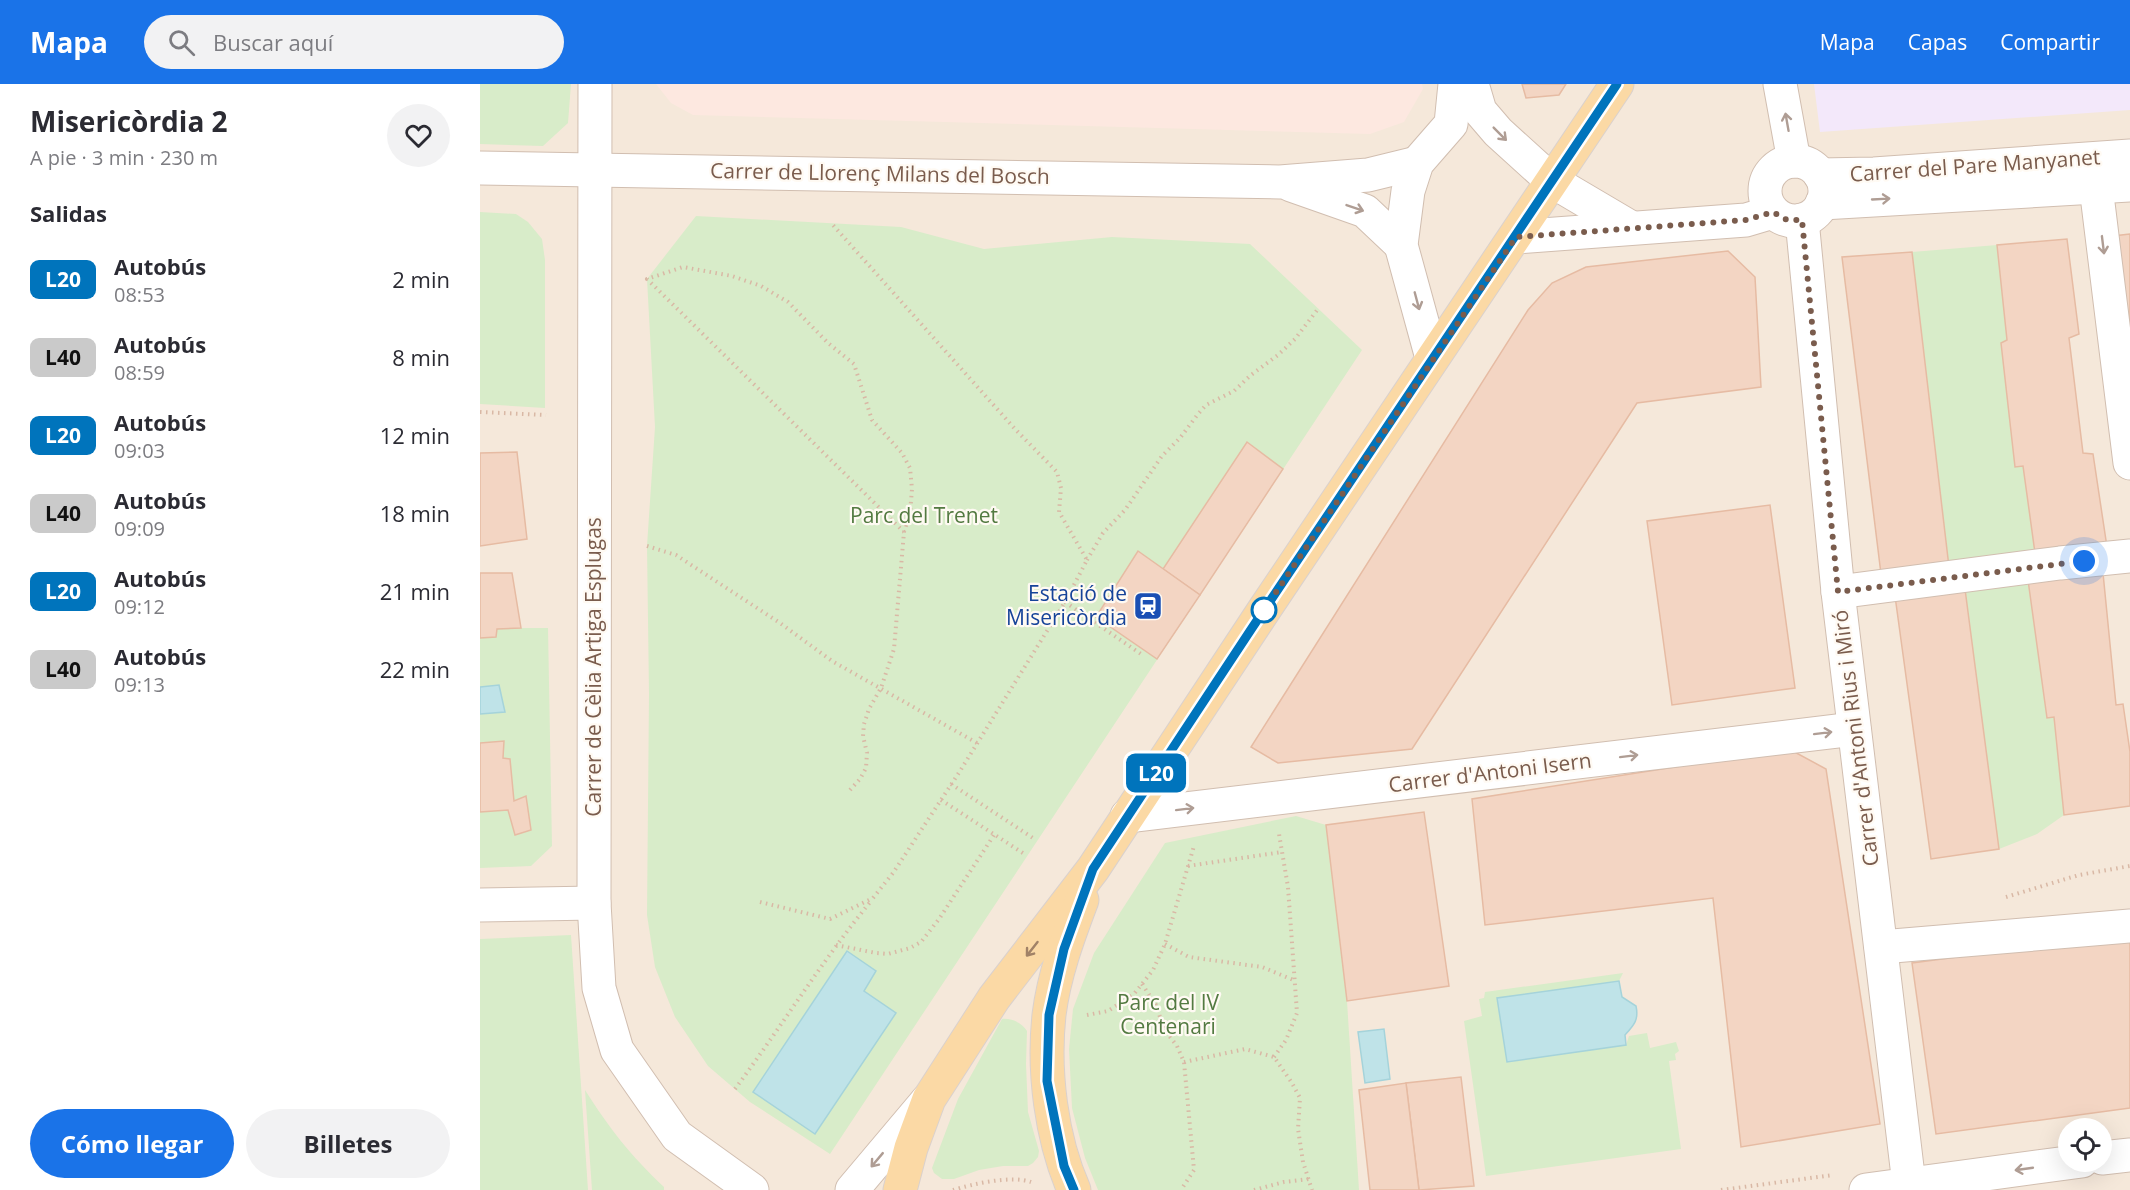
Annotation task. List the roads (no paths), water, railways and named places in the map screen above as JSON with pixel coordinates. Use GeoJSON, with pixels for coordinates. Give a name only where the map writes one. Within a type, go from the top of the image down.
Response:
{"type":"FeatureCollection","features":[{"type":"Feature","properties":{"kind":"main road"},"geometry":{"type":"LineString","coordinates":[[900,1190],[911,1148],[928,1099],[994,998],[1093,869],[1617,84]]}},
{"type":"Feature","properties":{"kind":"main road"},"geometry":{"type":"LineString","coordinates":[[1074,1190],[1064,1166],[1047,1081],[1049,1015],[1064,949],[1093,869]]}},
{"type":"Feature","properties":{"kind":"street","name":"Carrer de Cèlia Artiga Esplugas"},"geometry":{"type":"LineString","coordinates":[[595,84],[594,903],[598,988],[617,1050],[677,1136],[752,1190]]}},
{"type":"Feature","properties":{"kind":"street"},"geometry":{"type":"LineString","coordinates":[[1432,358],[1401,245],[1408,191],[1417,163],[1451,124],[1455,84]]}},
{"type":"Feature","properties":{"kind":"street"},"geometry":{"type":"LineString","coordinates":[[1472,84],[1480,111],[1498,132],[1552,181],[1630,227]]}},
{"type":"Feature","properties":{"kind":"street","name":"Carrer d'Antoni Rius i Miró"},"geometry":{"type":"LineString","coordinates":[[1780,84],[1802,194],[1838,592],[1909,1184]]}},
{"type":"Feature","properties":{"kind":"street","name":"Carrer del Pare Manyanet"},"geometry":{"type":"LineString","coordinates":[[1516,237],[1746,220],[1802,194],[1874,174],[2130,156]]}},
{"type":"Feature","properties":{"kind":"street","name":"Carrer de Llorenç Milans del Bosch"},"geometry":{"type":"LineString","coordinates":[[480,168],[595,168],[1280,182],[1368,175],[1417,163]]}},
{"type":"Feature","properties":{"kind":"street","name":"Carrer de Llorenç Milans del Bosch"},"geometry":{"type":"LineString","coordinates":[[1280,182],[1365,211],[1401,245]]}},
{"type":"Feature","properties":{"kind":"street","name":"Carrer del Pare Manyanet"},"geometry":{"type":"LineString","coordinates":[[1802,194],[2130,185]]}},
{"type":"Feature","properties":{"kind":"street"},"geometry":{"type":"LineString","coordinates":[[2096,187],[2130,463]]}},
{"type":"Feature","properties":{"kind":"street"},"geometry":{"type":"LineString","coordinates":[[1838,592],[2130,556]]}},
{"type":"Feature","properties":{"kind":"street","name":"Carrer d'Antoni Isern"},"geometry":{"type":"LineString","coordinates":[[1127,816],[1854,729]]}},
{"type":"Feature","properties":{"kind":"street"},"geometry":{"type":"LineString","coordinates":[[480,905],[594,903]]}},
{"type":"Feature","properties":{"kind":"street"},"geometry":{"type":"LineString","coordinates":[[1881,947],[2130,926]]}},
{"type":"Feature","properties":{"kind":"street"},"geometry":{"type":"LineString","coordinates":[[852,1190],[928,1099]]}},
{"type":"Feature","properties":{"kind":"street"},"geometry":{"type":"LineString","coordinates":[[2112,1157],[2130,1155]]}},
{"type":"Feature","properties":{"kind":"street"},"geometry":{"type":"LineString","coordinates":[[1866,1190],[2058,1164]]}},
{"type":"Feature","properties":{"kind":"water"},"geometry":{"type":"Polygon","coordinates":[[[499,685],[505,712],[480,714],[480,687],[499,685]]]}},
{"type":"Feature","properties":{"kind":"water"},"geometry":{"type":"Polygon","coordinates":[[[847,951],[876,971],[864,991],[896,1013],[815,1134],[753,1092],[847,951]]]}},
{"type":"Feature","properties":{"kind":"water"},"geometry":{"type":"Polygon","coordinates":[[[1619,981],[1622,997],[1636,1006],[1637,1011],[1635,1022],[1625,1035],[1626,1045],[1507,1062],[1497,998],[1619,981]]]}},
{"type":"Feature","properties":{"kind":"water"},"geometry":{"type":"Polygon","coordinates":[[[1384,1029],[1390,1079],[1365,1083],[1358,1032],[1384,1029]]]}},
{"type":"Feature","properties":{"kind":"place","name":"Estació de Misericòrdia"},"geometry":{"type":"Point","coordinates":[1148,606]}},
{"type":"Feature","properties":{"kind":"park label","name":"Parc del Trenet"},"geometry":{"type":"Point","coordinates":[924,516]}},
{"type":"Feature","properties":{"kind":"park label","name":"Parc del IV Centenari"},"geometry":{"type":"Point","coordinates":[1168,1015]}}]}
